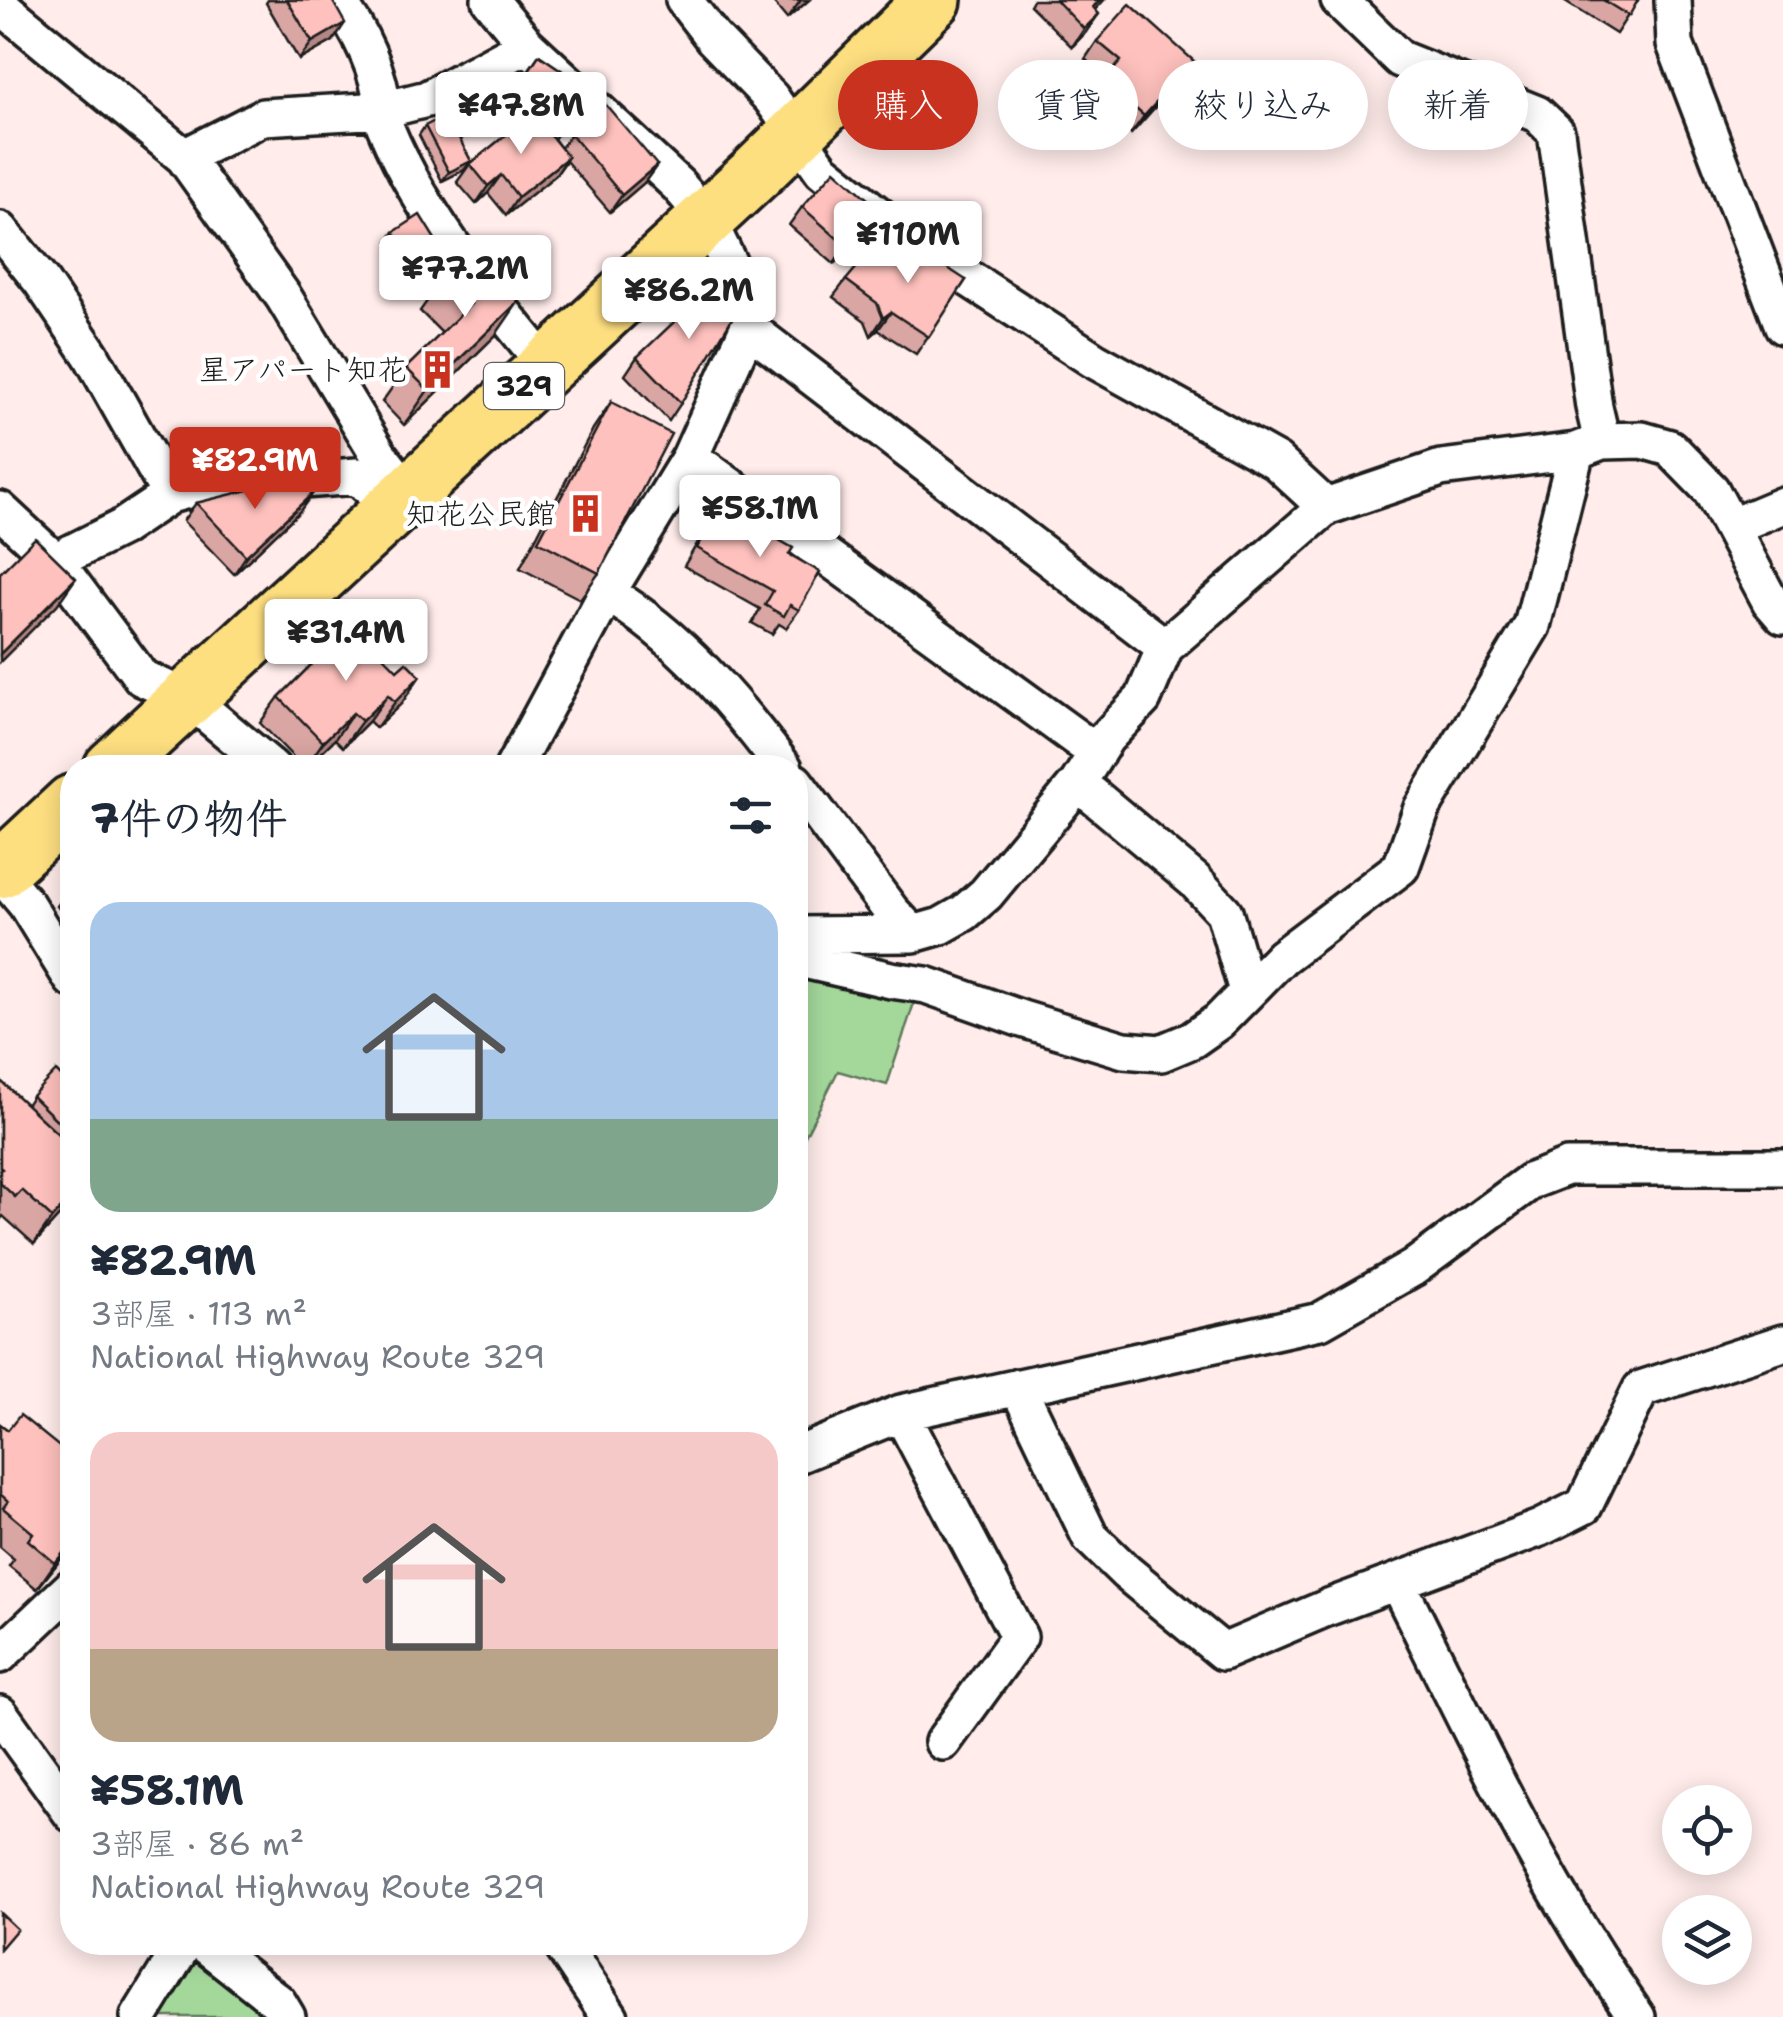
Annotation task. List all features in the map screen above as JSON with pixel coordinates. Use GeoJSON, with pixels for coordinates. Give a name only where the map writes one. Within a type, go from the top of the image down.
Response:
{"type":"FeatureCollection","features":[{"type":"Feature","properties":{"kind":"highway","name":"329"},"geometry":{"type":"LineString","coordinates":[[126,755],[707,219],[933,0]]}},
{"type":"Feature","properties":{"kind":"highway"},"geometry":{"type":"LineString","coordinates":[[8,853],[60,813]]}},
{"type":"Feature","properties":{"kind":"street"},"geometry":{"type":"LineString","coordinates":[[336,0],[348,14],[381,86],[381,111],[395,155],[444,232],[546,365]]}},
{"type":"Feature","properties":{"kind":"street"},"geometry":{"type":"LineString","coordinates":[[490,0],[528,45],[678,185],[707,219],[752,311],[690,457],[607,593],[520,755]]}},
{"type":"Feature","properties":{"kind":"street"},"geometry":{"type":"LineString","coordinates":[[684,0],[713,38],[772,98],[822,170],[908,238],[1094,360],[1276,461],[1326,507]]}},
{"type":"Feature","properties":{"kind":"street"},"geometry":{"type":"LineString","coordinates":[[808,961],[926,984],[1124,1050],[1161,1053],[1192,1040],[1219,1021],[1282,957],[1400,867],[1422,808],[1532,626],[1589,446],[1594,407],[1556,132],[1537,114],[1400,59],[1339,0]]}},
{"type":"Feature","properties":{"kind":"street"},"geometry":{"type":"LineString","coordinates":[[1673,0],[1674,44],[1783,326]]}},
{"type":"Feature","properties":{"kind":"street"},"geometry":{"type":"LineString","coordinates":[[0,4],[184,158],[283,296],[379,455],[399,500]]}},
{"type":"Feature","properties":{"kind":"street"},"geometry":{"type":"LineString","coordinates":[[184,158],[263,118],[381,111],[427,99],[528,45]]}},
{"type":"Feature","properties":{"kind":"street"},"geometry":{"type":"LineString","coordinates":[[0,230],[41,281],[91,355],[170,495]]}},
{"type":"Feature","properties":{"kind":"street"},"geometry":{"type":"LineString","coordinates":[[748,328],[1165,647]]}},
{"type":"Feature","properties":{"kind":"street"},"geometry":{"type":"LineString","coordinates":[[808,935],[913,934],[942,926],[975,903],[1078,782],[1106,738],[1143,699],[1165,647],[1326,507],[1440,468],[1642,440],[1670,448],[1711,490],[1770,601],[1783,616]]}},
{"type":"Feature","properties":{"kind":"street"},"geometry":{"type":"LineString","coordinates":[[690,457],[1097,753]]}},
{"type":"Feature","properties":{"kind":"street"},"geometry":{"type":"LineString","coordinates":[[55,561],[122,528],[170,495],[195,488],[357,476],[399,500]]}},
{"type":"Feature","properties":{"kind":"street"},"geometry":{"type":"LineString","coordinates":[[1732,526],[1783,504]]}},
{"type":"Feature","properties":{"kind":"street"},"geometry":{"type":"LineString","coordinates":[[0,510],[55,561],[142,678],[188,698],[256,755]]}},
{"type":"Feature","properties":{"kind":"street"},"geometry":{"type":"LineString","coordinates":[[607,593],[653,623],[706,673],[773,755]]}},
{"type":"Feature","properties":{"kind":"street"},"geometry":{"type":"LineString","coordinates":[[1078,782],[1194,880],[1224,912],[1247,991]]}},
{"type":"Feature","properties":{"kind":"street"},"geometry":{"type":"LineString","coordinates":[[808,799],[891,911],[913,934]]}},
{"type":"Feature","properties":{"kind":"street"},"geometry":{"type":"LineString","coordinates":[[8,853],[26,904],[60,959]]}},
{"type":"Feature","properties":{"kind":"street"},"geometry":{"type":"LineString","coordinates":[[808,1451],[902,1413],[1320,1321],[1413,1268],[1531,1182],[1568,1167],[1783,1166]]}},
{"type":"Feature","properties":{"kind":"street"},"geometry":{"type":"LineString","coordinates":[[1018,1388],[1090,1537],[1223,1652],[1540,1528],[1584,1506],[1641,1389],[1783,1343]]}},
{"type":"Feature","properties":{"kind":"street"},"geometry":{"type":"LineString","coordinates":[[902,1413],[1018,1637],[943,1742]]}},
{"type":"Feature","properties":{"kind":"street"},"geometry":{"type":"LineString","coordinates":[[1397,1582],[1509,1806],[1592,1953],[1637,2017]]}},
{"type":"Feature","properties":{"kind":"street"},"geometry":{"type":"LineString","coordinates":[[0,1655],[60,1599]]}},
{"type":"Feature","properties":{"kind":"street"},"geometry":{"type":"LineString","coordinates":[[0,1714],[60,1797]]}},
{"type":"Feature","properties":{"kind":"street"},"geometry":{"type":"LineString","coordinates":[[139,2017],[176,1955]]}},
{"type":"Feature","properties":{"kind":"street"},"geometry":{"type":"LineString","coordinates":[[218,1955],[278,2002],[287,2017]]}},
{"type":"Feature","properties":{"kind":"street"},"geometry":{"type":"LineString","coordinates":[[569,1955],[610,2017]]}},
{"type":"Feature","properties":{"kind":"green space"},"geometry":{"type":"Polygon","coordinates":[[[808,981],[914,1003],[887,1085],[838,1071],[808,1130],[808,981]]]}},
{"type":"Feature","properties":{"kind":"green space"},"geometry":{"type":"Polygon","coordinates":[[[177,1955],[203,1955],[287,2017],[139,2017],[177,1955]]]}},
{"type":"Feature","properties":{"kind":"building"},"geometry":{"type":"Polygon","coordinates":[[[287,0],[332,0],[345,23],[312,42],[287,0]]]}},
{"type":"Feature","properties":{"kind":"building"},"geometry":{"type":"Polygon","coordinates":[[[1056,0],[1100,0],[1093,7],[1099,14],[1084,29],[1056,0]]]}},
{"type":"Feature","properties":{"kind":"building"},"geometry":{"type":"Polygon","coordinates":[[[1603,0],[1638,0],[1629,16],[1603,0]]]}},
{"type":"Feature","properties":{"kind":"building"},"geometry":{"type":"Polygon","coordinates":[[[1130,4],[1193,60],[1158,60],[1158,101],[1144,116],[1138,111],[1138,60],[1120,60],[1097,41],[1130,4]]]}},
{"type":"Feature","properties":{"kind":"building"},"geometry":{"type":"Polygon","coordinates":[[[539,55],[589,89],[564,125],[515,91],[539,55]]]}},
{"type":"Feature","properties":{"kind":"building"},"geometry":{"type":"Polygon","coordinates":[[[606,105],[657,165],[622,195],[571,134],[606,105]]]}},
{"type":"Feature","properties":{"kind":"building"},"geometry":{"type":"Polygon","coordinates":[[[462,107],[472,127],[457,134],[471,161],[449,172],[425,126],[462,107]]]}},
{"type":"Feature","properties":{"kind":"building"},"geometry":{"type":"Polygon","coordinates":[[[533,113],[568,157],[518,197],[501,175],[488,186],[470,164],[533,113]]]}},
{"type":"Feature","properties":{"kind":"building"},"geometry":{"type":"Polygon","coordinates":[[[835,170],[879,209],[846,246],[802,207],[835,170]]]}},
{"type":"Feature","properties":{"kind":"building"},"geometry":{"type":"Polygon","coordinates":[[[420,215],[443,252],[421,275],[394,232],[420,215]]]}},
{"type":"Feature","properties":{"kind":"building"},"geometry":{"type":"Polygon","coordinates":[[[906,241],[966,280],[929,337],[891,312],[883,318],[877,303],[846,280],[873,248],[892,260],[906,241]]]}},
{"type":"Feature","properties":{"kind":"building"},"geometry":{"type":"Polygon","coordinates":[[[470,252],[519,301],[428,390],[406,368],[471,304],[444,277],[470,252]]]}},
{"type":"Feature","properties":{"kind":"building"},"geometry":{"type":"Polygon","coordinates":[[[714,284],[739,307],[681,403],[637,357],[714,284]]]}},
{"type":"Feature","properties":{"kind":"building","name":"知花公民館"},"geometry":{"type":"Polygon","coordinates":[[[611,402],[671,434],[599,573],[538,541],[611,402]]]}},
{"type":"Feature","properties":{"kind":"building"},"geometry":{"type":"Polygon","coordinates":[[[297,478],[313,493],[246,556],[196,503],[297,478]]]}},
{"type":"Feature","properties":{"kind":"building"},"geometry":{"type":"Polygon","coordinates":[[[720,507],[793,548],[789,554],[820,572],[799,610],[790,605],[784,616],[765,605],[773,591],[697,548],[720,507]]]}},
{"type":"Feature","properties":{"kind":"building"},"geometry":{"type":"Polygon","coordinates":[[[35,538],[76,578],[0,654],[0,573],[35,538]]]}},
{"type":"Feature","properties":{"kind":"building"},"geometry":{"type":"Polygon","coordinates":[[[352,624],[397,670],[406,662],[420,676],[395,702],[388,695],[362,721],[353,713],[323,742],[279,697],[352,624]]]}},
{"type":"Feature","properties":{"kind":"building"},"geometry":{"type":"Polygon","coordinates":[[[56,1071],[60,1075],[60,1123],[32,1096],[56,1071]]]}},
{"type":"Feature","properties":{"kind":"building"},"geometry":{"type":"Polygon","coordinates":[[[0,1084],[60,1136],[60,1209],[52,1218],[22,1190],[15,1197],[0,1183],[0,1084]]]}},
{"type":"Feature","properties":{"kind":"building"},"geometry":{"type":"Polygon","coordinates":[[[20,1415],[60,1447],[60,1557],[55,1563],[28,1540],[33,1533],[3,1508],[8,1501],[0,1494],[0,1424],[8,1430],[20,1415]]]}},
{"type":"Feature","properties":{"kind":"building"},"geometry":{"type":"Polygon","coordinates":[[[0,1913],[17,1929],[0,1949],[0,1913]]]}},
{"type":"Feature","properties":{"kind":"place","name":"星アパート知花"},"geometry":{"type":"Point","coordinates":[437,370]}},
{"type":"Feature","properties":{"kind":"place","name":"知花公民館"},"geometry":{"type":"Point","coordinates":[586,514]}}]}
